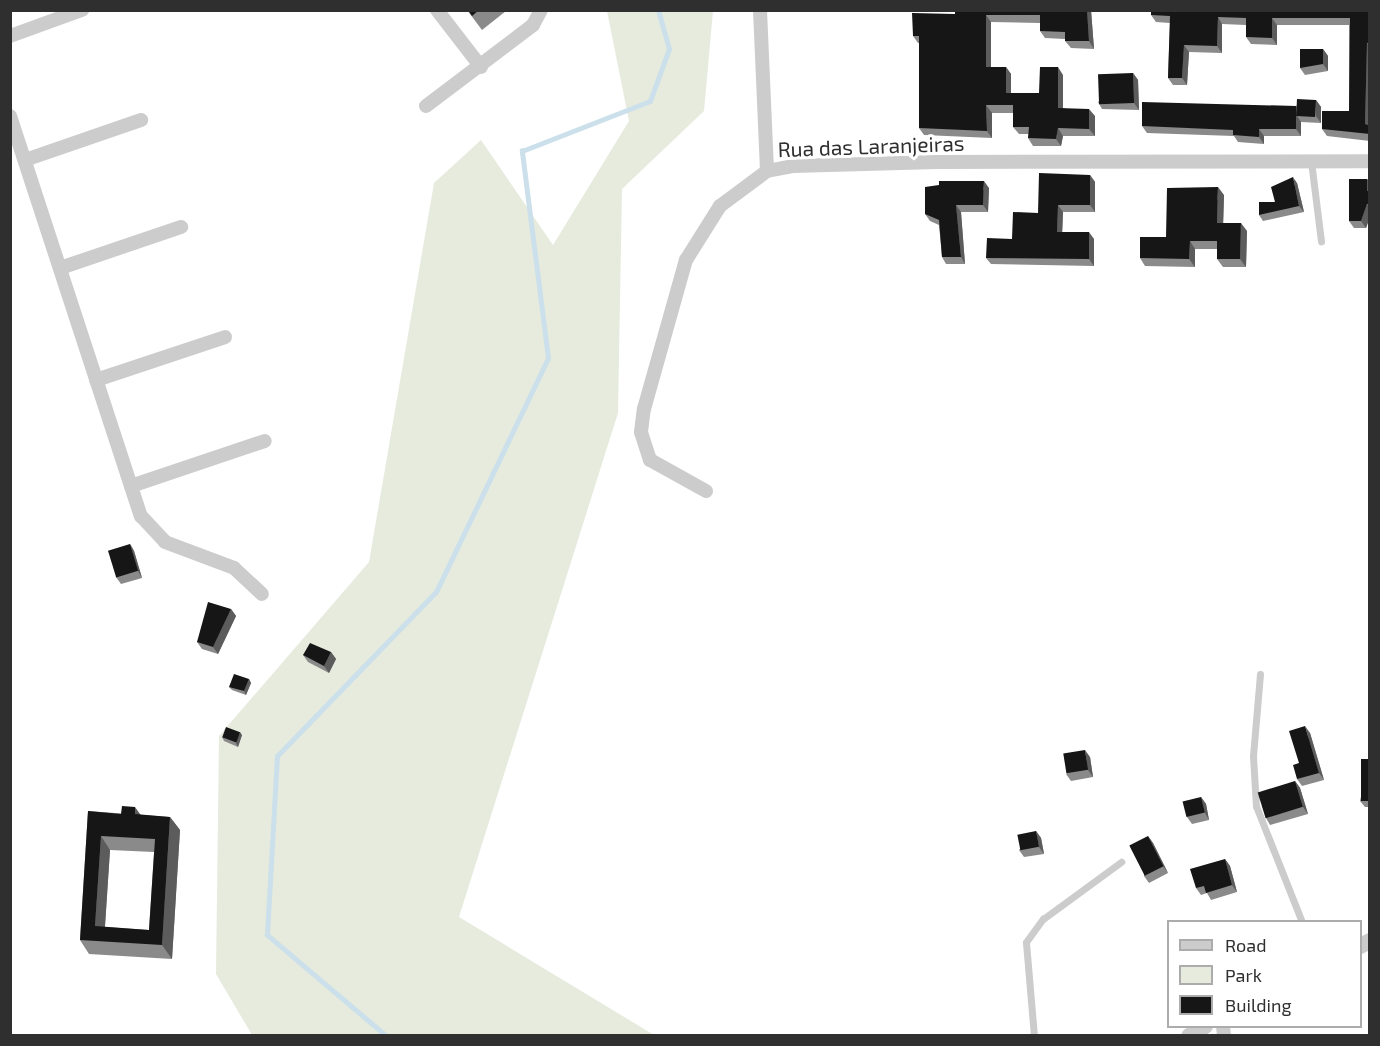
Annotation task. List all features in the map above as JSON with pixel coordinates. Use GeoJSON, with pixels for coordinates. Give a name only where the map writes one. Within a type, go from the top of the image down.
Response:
{"type":"FeatureCollection","features":[{"type":"Feature","properties":{"kind":"street"},"geometry":{"type":"LineString","coordinates":[[10,36],[82,10]]}},
{"type":"Feature","properties":{"kind":"street"},"geometry":{"type":"LineString","coordinates":[[437,10],[481,67]]}},
{"type":"Feature","properties":{"kind":"street"},"geometry":{"type":"LineString","coordinates":[[426,106],[481,67],[533,25],[541,10]]}},
{"type":"Feature","properties":{"kind":"street"},"geometry":{"type":"LineString","coordinates":[[760,10],[766,171]]}},
{"type":"Feature","properties":{"kind":"street"},"geometry":{"type":"LineString","coordinates":[[10,116],[131,486],[151,531],[165,542],[234,568],[262,594]]}},
{"type":"Feature","properties":{"kind":"street"},"geometry":{"type":"LineString","coordinates":[[25,160],[141,120]]}},
{"type":"Feature","properties":{"kind":"street","name":"Rua das Laranjeiras"},"geometry":{"type":"LineString","coordinates":[[706,490],[650,460],[641,432],[644,409],[686,260],[720,206],[766,171],[794,166],[937,162],[1370,161]]}},
{"type":"Feature","properties":{"kind":"street"},"geometry":{"type":"LineString","coordinates":[[60,268],[181,227]]}},
{"type":"Feature","properties":{"kind":"street"},"geometry":{"type":"LineString","coordinates":[[96,380],[225,337]]}},
{"type":"Feature","properties":{"kind":"street"},"geometry":{"type":"LineString","coordinates":[[131,486],[265,441]]}},
{"type":"Feature","properties":{"kind":"lane"},"geometry":{"type":"LineString","coordinates":[[1311,161],[1321,241]]}},
{"type":"Feature","properties":{"kind":"lane"},"geometry":{"type":"LineString","coordinates":[[1260,674],[1253,756],[1256,806],[1302,920]]}},
{"type":"Feature","properties":{"kind":"lane"},"geometry":{"type":"LineString","coordinates":[[1034,1035],[1026,942],[1043,919],[1121,862]]}},
{"type":"Feature","properties":{"kind":"green space"},"geometry":{"type":"Polygon","coordinates":[[[607,11],[713,11],[704,111],[622,189],[618,413],[459,917],[654,1035],[252,1035],[216,974],[219,736],[369,562],[434,183],[481,140],[553,245],[629,121],[607,11]]]}},
{"type":"Feature","properties":{"kind":"building"},"geometry":{"type":"Polygon","coordinates":[[[468,10],[479,10],[472,16],[468,10]]]}},
{"type":"Feature","properties":{"kind":"building"},"geometry":{"type":"Polygon","coordinates":[[[955,10],[1087,10],[1089,41],[1065,41],[1065,32],[1040,31],[1040,15],[986,15],[986,67],[1006,67],[1006,93],[1039,93],[1040,67],[1058,67],[1058,108],[1089,109],[1089,129],[1058,128],[1056,139],[1028,138],[1029,127],[1013,127],[1013,105],[986,105],[987,131],[919,128],[919,36],[913,36],[912,13],[955,14],[955,10]]]}},
{"type":"Feature","properties":{"kind":"building"},"geometry":{"type":"Polygon","coordinates":[[[1151,10],[1370,10],[1365,124],[1370,126],[1370,134],[1322,129],[1322,111],[1349,111],[1350,18],[1272,18],[1272,38],[1246,37],[1246,18],[1218,17],[1217,46],[1184,45],[1182,78],[1168,78],[1170,16],[1151,15],[1151,10]]]}},
{"type":"Feature","properties":{"kind":"building"},"geometry":{"type":"Polygon","coordinates":[[[1300,49],[1323,49],[1323,64],[1300,68],[1300,49]]]}},
{"type":"Feature","properties":{"kind":"building"},"geometry":{"type":"Polygon","coordinates":[[[1133,73],[1134,103],[1099,104],[1098,74],[1133,73]]]}},
{"type":"Feature","properties":{"kind":"building"},"geometry":{"type":"Polygon","coordinates":[[[1297,99],[1316,100],[1315,117],[1296,116],[1297,99]]]}},
{"type":"Feature","properties":{"kind":"building"},"geometry":{"type":"Polygon","coordinates":[[[1142,102],[1296,106],[1296,129],[1259,129],[1259,137],[1233,135],[1233,130],[1142,126],[1142,102]]]}},
{"type":"Feature","properties":{"kind":"building"},"geometry":{"type":"Polygon","coordinates":[[[1039,173],[1090,175],[1090,205],[1058,205],[1057,232],[1089,232],[1089,259],[986,258],[987,238],[1012,239],[1013,212],[1038,213],[1039,173]]]}},
{"type":"Feature","properties":{"kind":"building"},"geometry":{"type":"Polygon","coordinates":[[[1293,177],[1299,206],[1259,215],[1259,202],[1275,202],[1271,187],[1293,177]]]}},
{"type":"Feature","properties":{"kind":"building"},"geometry":{"type":"Polygon","coordinates":[[[1349,179],[1367,179],[1370,204],[1367,204],[1361,221],[1349,221],[1349,179]]]}},
{"type":"Feature","properties":{"kind":"building"},"geometry":{"type":"Polygon","coordinates":[[[939,181],[984,181],[983,205],[956,205],[961,257],[942,257],[939,220],[925,214],[925,187],[939,185],[939,181]]]}},
{"type":"Feature","properties":{"kind":"building"},"geometry":{"type":"Polygon","coordinates":[[[1218,187],[1217,223],[1241,223],[1240,259],[1217,259],[1217,241],[1190,241],[1189,259],[1140,258],[1140,237],[1166,237],[1167,188],[1218,187]]]}},
{"type":"Feature","properties":{"kind":"building"},"geometry":{"type":"Polygon","coordinates":[[[130,544],[138,571],[116,578],[108,551],[130,544]]]}},
{"type":"Feature","properties":{"kind":"building"},"geometry":{"type":"Polygon","coordinates":[[[208,602],[231,609],[213,647],[197,642],[208,602]]]}},
{"type":"Feature","properties":{"kind":"building"},"geometry":{"type":"Polygon","coordinates":[[[310,643],[331,652],[324,666],[303,655],[310,643]]]}},
{"type":"Feature","properties":{"kind":"building"},"geometry":{"type":"Polygon","coordinates":[[[234,674],[249,679],[244,691],[229,687],[234,674]]]}},
{"type":"Feature","properties":{"kind":"building"},"geometry":{"type":"Polygon","coordinates":[[[1305,726],[1319,773],[1297,779],[1293,765],[1299,763],[1289,731],[1305,726]]]}},
{"type":"Feature","properties":{"kind":"building"},"geometry":{"type":"Polygon","coordinates":[[[226,727],[240,732],[236,742],[222,737],[226,727]]]}},
{"type":"Feature","properties":{"kind":"building"},"geometry":{"type":"Polygon","coordinates":[[[1085,750],[1088,770],[1066,773],[1063,753],[1085,750]]]}},
{"type":"Feature","properties":{"kind":"building"},"geometry":{"type":"Polygon","coordinates":[[[1361,759],[1370,759],[1370,801],[1361,801],[1361,759]]]}},
{"type":"Feature","properties":{"kind":"building"},"geometry":{"type":"Polygon","coordinates":[[[1295,781],[1303,807],[1266,818],[1258,792],[1295,781]]]}},
{"type":"Feature","properties":{"kind":"building"},"geometry":{"type":"Polygon","coordinates":[[[1201,797],[1205,813],[1186,817],[1183,802],[1201,797]]]}},
{"type":"Feature","properties":{"kind":"building"},"geometry":{"type":"Polygon","coordinates":[[[122,806],[135,807],[135,814],[170,817],[162,945],[80,940],[88,811],[121,814],[122,806]],[[101,836],[95,926],[149,930],[155,839],[101,836]]]}},
{"type":"Feature","properties":{"kind":"building"},"geometry":{"type":"Polygon","coordinates":[[[1036,831],[1039,847],[1020,850],[1017,835],[1036,831]]]}},
{"type":"Feature","properties":{"kind":"building"},"geometry":{"type":"Polygon","coordinates":[[[1148,836],[1163,866],[1145,876],[1129,846],[1148,836]]]}},
{"type":"Feature","properties":{"kind":"building"},"geometry":{"type":"Polygon","coordinates":[[[1225,859],[1232,885],[1206,893],[1204,886],[1196,888],[1190,869],[1225,859]]]}},
{"type":"Feature","properties":{"kind":"waterway"},"geometry":{"type":"LineString","coordinates":[[386,1036],[267,935],[277,756],[436,592],[548,358],[522,151],[650,101],[669,49],[658,10]]}}]}
